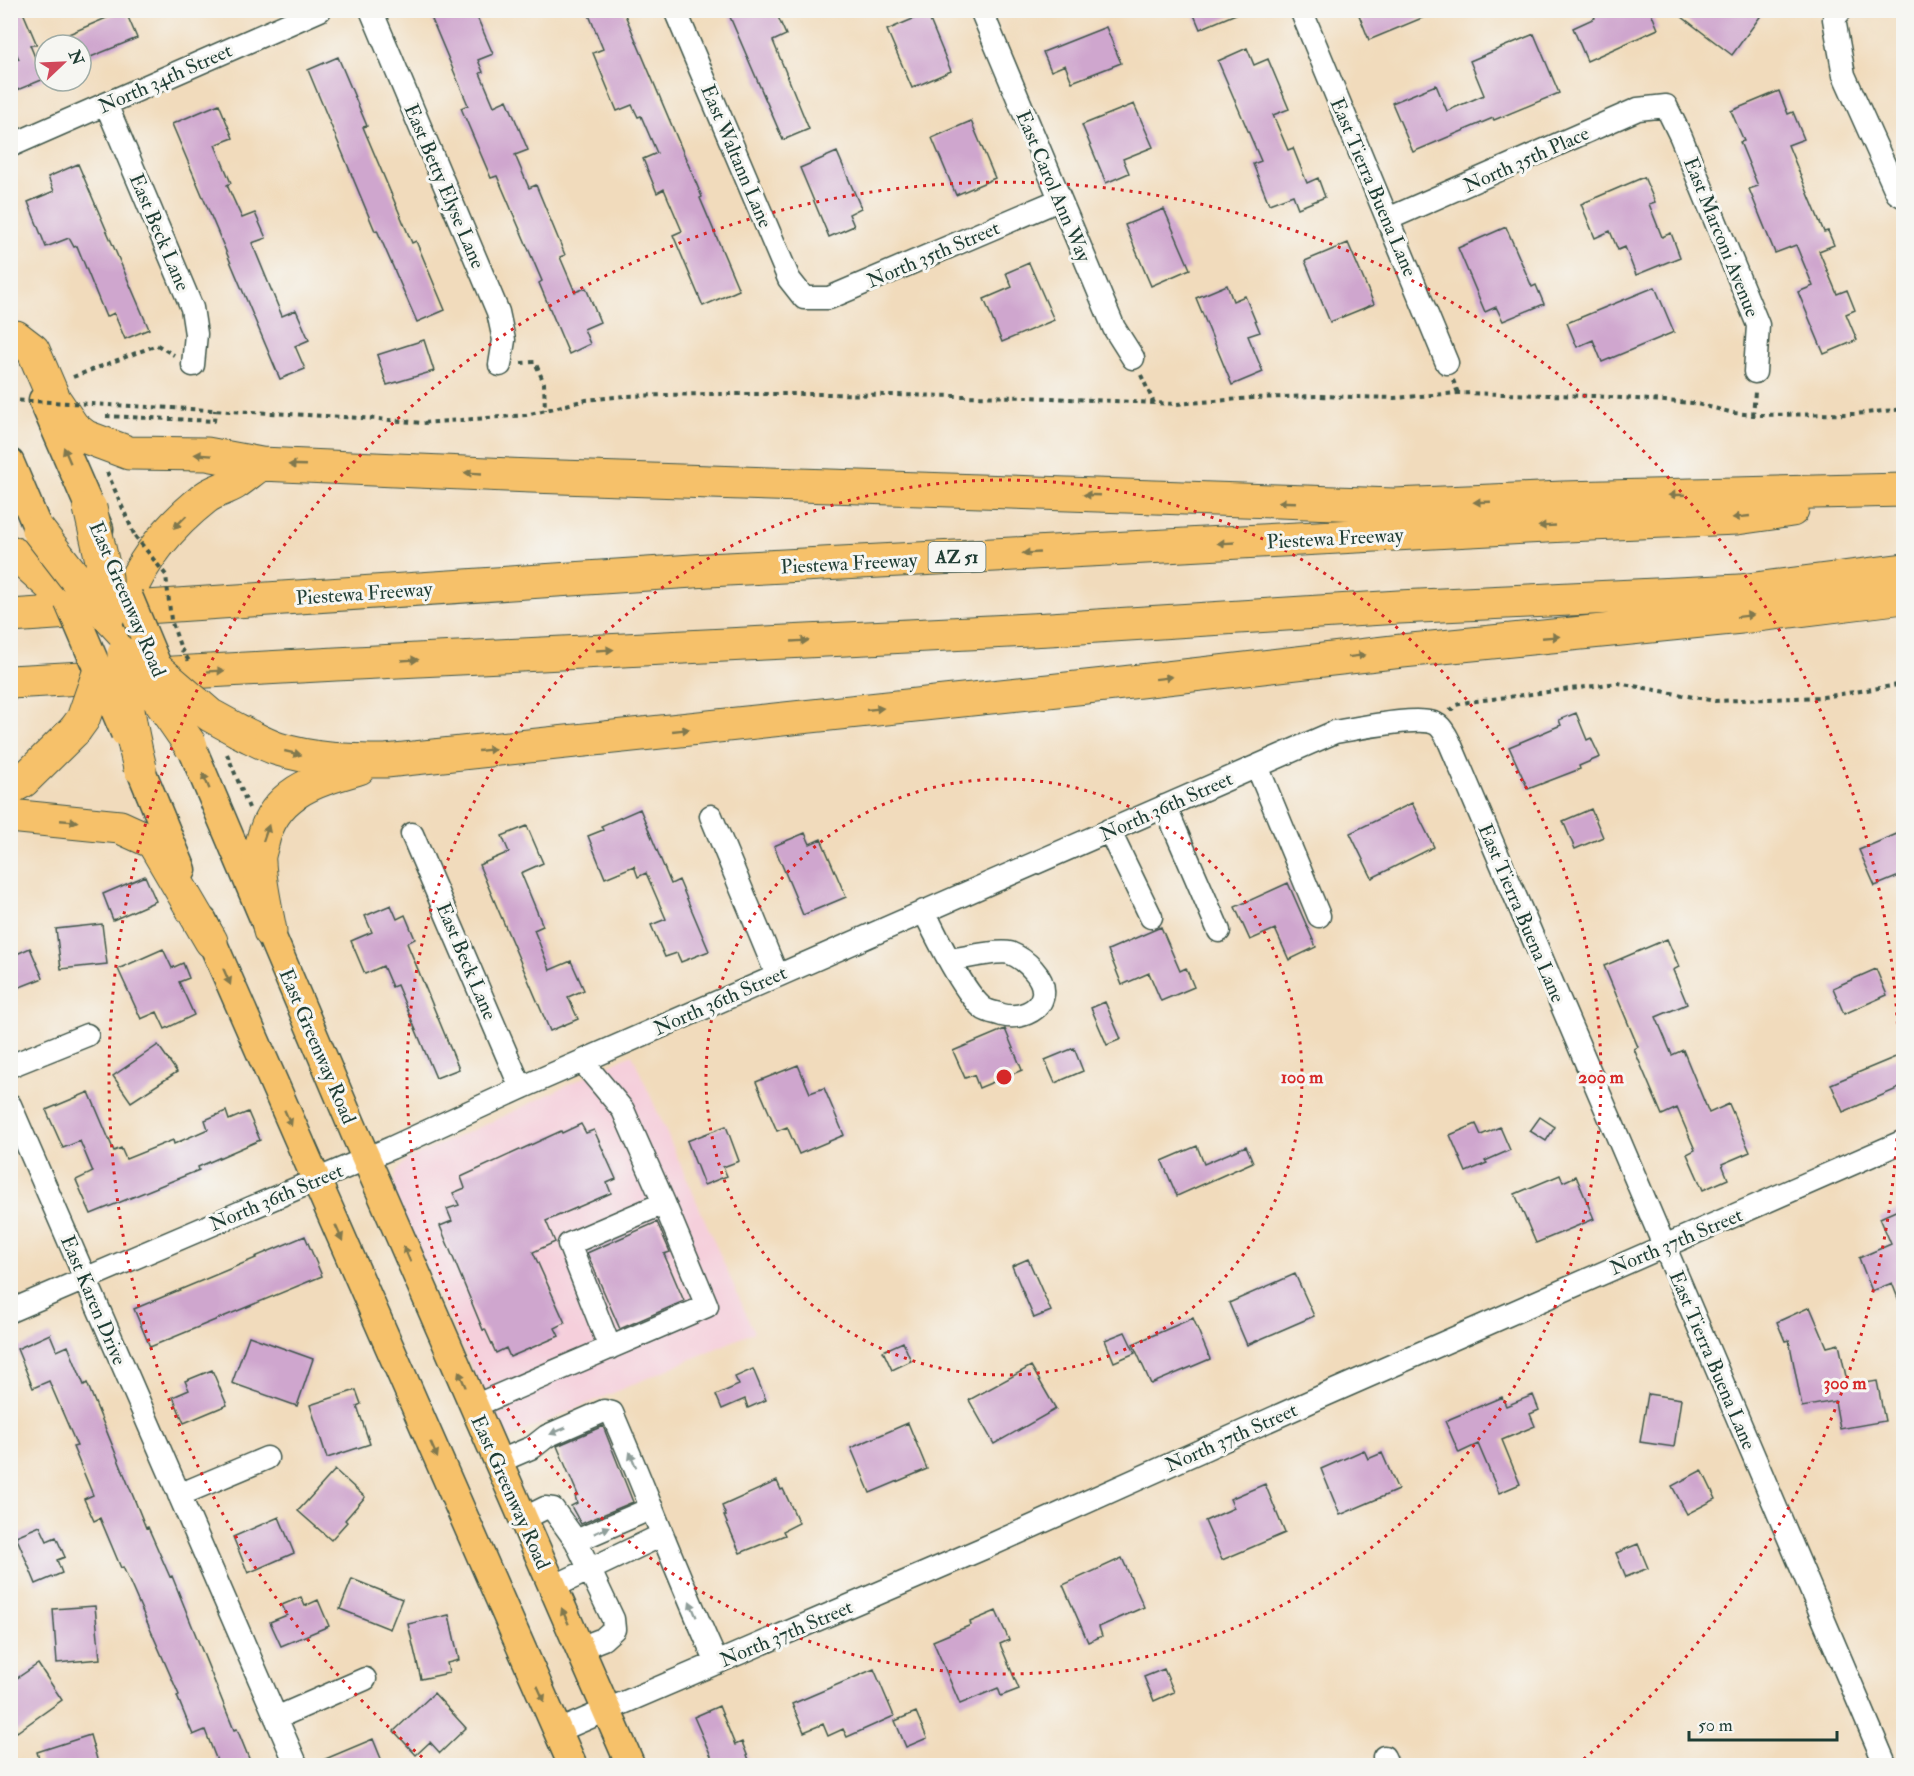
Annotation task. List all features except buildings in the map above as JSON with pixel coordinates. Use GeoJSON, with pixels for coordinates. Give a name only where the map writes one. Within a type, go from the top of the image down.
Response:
{"type":"FeatureCollection","features":[{"type":"Feature","properties":{"kind":"highway"},"geometry":{"type":"LineString","coordinates":[[13,331],[33,350],[54,399],[73,427],[86,437],[129,453],[207,454],[261,464],[531,476],[1394,505],[1563,498],[1904,490]]}},
{"type":"Feature","properties":{"kind":"highway"},"geometry":{"type":"LineString","coordinates":[[10,788],[23,781],[75,730],[82,719],[136,576],[142,545],[182,520],[207,496],[234,483],[261,464]]}},
{"type":"Feature","properties":{"kind":"highway","name":"Piestewa Freeway"},"geometry":{"type":"LineString","coordinates":[[10,616],[708,570],[1737,518],[1904,496]]}},
{"type":"Feature","properties":{"kind":"highway"},"geometry":{"type":"LineString","coordinates":[[90,508],[106,578],[129,721],[140,768]]}},
{"type":"Feature","properties":{"kind":"highway"},"geometry":{"type":"LineString","coordinates":[[38,530],[72,574],[191,746]]}},
{"type":"Feature","properties":{"kind":"highway"},"geometry":{"type":"LineString","coordinates":[[10,552],[18,556],[69,602],[159,671],[210,715],[232,739],[315,758],[356,761],[386,761],[1106,685],[1401,651],[1707,621],[1904,597]]}},
{"type":"Feature","properties":{"kind":"highway"},"geometry":{"type":"LineString","coordinates":[[10,682],[1050,629],[1399,607],[1740,591],[1904,570]]}},
{"type":"Feature","properties":{"kind":"highway"},"geometry":{"type":"LineString","coordinates":[[270,931],[258,860],[264,833],[273,815],[283,802],[301,788],[386,761]]}},
{"type":"Feature","properties":{"kind":"highway"},"geometry":{"type":"LineString","coordinates":[[10,816],[120,826],[153,842],[211,941]]}},
{"type":"Feature","properties":{"kind":"main road","name":"East Greenway Road"},"geometry":{"type":"LineString","coordinates":[[13,331],[90,508]]}},
{"type":"Feature","properties":{"kind":"main road"},"geometry":{"type":"LineString","coordinates":[[10,464],[69,602]]}},
{"type":"Feature","properties":{"kind":"main road","name":"East Greenway Road"},"geometry":{"type":"LineString","coordinates":[[159,671],[366,1159],[631,1766]]}},
{"type":"Feature","properties":{"kind":"main road"},"geometry":{"type":"LineString","coordinates":[[140,768],[211,941],[573,1766]]}},
{"type":"Feature","properties":{"kind":"street","name":"North 34th Street"},"geometry":{"type":"LineString","coordinates":[[10,146],[320,10]]}},
{"type":"Feature","properties":{"kind":"street","name":"East Betty Elyse Lane"},"geometry":{"type":"LineString","coordinates":[[371,10],[498,312],[504,340],[500,365]]}},
{"type":"Feature","properties":{"kind":"street","name":"East Waltann Lane"},"geometry":{"type":"LineString","coordinates":[[675,10],[789,279],[804,298]]}},
{"type":"Feature","properties":{"kind":"street","name":"East Carol Ann Way"},"geometry":{"type":"LineString","coordinates":[[981,10],[1114,328],[1133,358]]}},
{"type":"Feature","properties":{"kind":"street","name":"East Tierra Buena Lane"},"geometry":{"type":"LineString","coordinates":[[1301,10],[1447,363]]}},
{"type":"Feature","properties":{"kind":"street"},"geometry":{"type":"LineString","coordinates":[[1841,10],[1834,19],[1845,75],[1897,193],[1904,197]]}},
{"type":"Feature","properties":{"kind":"street","name":"East Beck Lane"},"geometry":{"type":"LineString","coordinates":[[106,104],[192,308],[196,334],[193,365]]}},
{"type":"Feature","properties":{"kind":"street","name":"North 35th Place"},"geometry":{"type":"LineString","coordinates":[[1388,219],[1638,109],[1666,106]]}},
{"type":"Feature","properties":{"kind":"street","name":"East Marconi Avenue"},"geometry":{"type":"LineString","coordinates":[[1666,106],[1681,137],[1758,325],[1755,372]]}},
{"type":"Feature","properties":{"kind":"street","name":"North 35th Street"},"geometry":{"type":"LineString","coordinates":[[804,298],[829,297],[1059,200]]}},
{"type":"Feature","properties":{"kind":"street","name":"North 36th Street"},"geometry":{"type":"LineString","coordinates":[[10,1311],[366,1159],[777,975],[1335,732],[1415,720],[1429,721],[1438,725]]}},
{"type":"Feature","properties":{"kind":"street","name":"East Tierra Buena Lane"},"geometry":{"type":"LineString","coordinates":[[1438,725],[1449,741],[1886,1766]]}},
{"type":"Feature","properties":{"kind":"street"},"geometry":{"type":"LineString","coordinates":[[1257,766],[1318,916]]}},
{"type":"Feature","properties":{"kind":"street"},"geometry":{"type":"LineString","coordinates":[[1165,806],[1219,931]]}},
{"type":"Feature","properties":{"kind":"street"},"geometry":{"type":"LineString","coordinates":[[711,816],[777,975]]}},
{"type":"Feature","properties":{"kind":"street"},"geometry":{"type":"LineString","coordinates":[[1109,830],[1151,917]]}},
{"type":"Feature","properties":{"kind":"street","name":"East Beck Lane"},"geometry":{"type":"LineString","coordinates":[[412,834],[521,1088]]}},
{"type":"Feature","properties":{"kind":"street"},"geometry":{"type":"LineString","coordinates":[[924,911],[951,960]]}},
{"type":"Feature","properties":{"kind":"street"},"geometry":{"type":"LineString","coordinates":[[10,1066],[87,1035]]}},
{"type":"Feature","properties":{"kind":"street"},"geometry":{"type":"LineString","coordinates":[[474,1406],[707,1306],[623,1110],[582,1061]]}},
{"type":"Feature","properties":{"kind":"street","name":"East Karen Drive"},"geometry":{"type":"LineString","coordinates":[[10,1105],[297,1766]]}},
{"type":"Feature","properties":{"kind":"street","name":"North 37th Street"},"geometry":{"type":"LineString","coordinates":[[558,1731],[984,1548],[1904,1141]]}},
{"type":"Feature","properties":{"kind":"street"},"geometry":{"type":"LineString","coordinates":[[610,1348],[568,1244],[664,1203]]}},
{"type":"Feature","properties":{"kind":"street"},"geometry":{"type":"LineString","coordinates":[[498,1462],[533,1447],[547,1436],[604,1412],[612,1413],[717,1663]]}},
{"type":"Feature","properties":{"kind":"street"},"geometry":{"type":"LineString","coordinates":[[179,1495],[267,1458]]}},
{"type":"Feature","properties":{"kind":"street"},"geometry":{"type":"LineString","coordinates":[[523,1519],[544,1508],[553,1509],[576,1541],[613,1619],[614,1629],[603,1639],[579,1648]]}},
{"type":"Feature","properties":{"kind":"street"},"geometry":{"type":"LineString","coordinates":[[576,1541],[652,1508]]}},
{"type":"Feature","properties":{"kind":"street"},"geometry":{"type":"LineString","coordinates":[[553,1587],[662,1535]]}},
{"type":"Feature","properties":{"kind":"street"},"geometry":{"type":"LineString","coordinates":[[276,1718],[365,1679]]}},
{"type":"Feature","properties":{"kind":"path"},"geometry":{"type":"LineString","coordinates":[[68,379],[157,345],[193,365]]}},
{"type":"Feature","properties":{"kind":"path"},"geometry":{"type":"LineString","coordinates":[[1133,358],[1154,404]]}},
{"type":"Feature","properties":{"kind":"path"},"geometry":{"type":"LineString","coordinates":[[500,365],[535,362],[544,383],[545,410]]}},
{"type":"Feature","properties":{"kind":"path"},"geometry":{"type":"LineString","coordinates":[[10,400],[378,418],[423,423],[526,415],[586,400],[625,396],[706,394],[1029,397],[1154,404],[1317,396],[1394,398],[1458,393],[1594,396],[1693,403],[1734,413],[1754,415],[1845,415],[1904,409]]}},
{"type":"Feature","properties":{"kind":"path"},"geometry":{"type":"LineString","coordinates":[[68,400],[73,407]]}},
{"type":"Feature","properties":{"kind":"path"},"geometry":{"type":"LineString","coordinates":[[101,416],[214,421],[215,410]]}},
{"type":"Feature","properties":{"kind":"path"},"geometry":{"type":"LineString","coordinates":[[142,545],[166,575],[171,620],[181,649],[192,667]]}},
{"type":"Feature","properties":{"kind":"path"},"geometry":{"type":"LineString","coordinates":[[1438,725],[1456,705],[1468,702],[1618,683],[1715,700],[1823,697],[1904,684]]}},
{"type":"Feature","properties":{"kind":"path"},"geometry":{"type":"LineString","coordinates":[[210,715],[232,739],[257,828],[264,833]]}},
{"type":"Feature","properties":{"kind":"shaded area"},"geometry":{"type":"Polygon","coordinates":[[[632,1054],[754,1332],[504,1440],[395,1196],[396,1172],[407,1159],[491,1122],[632,1054]]]}}]}
